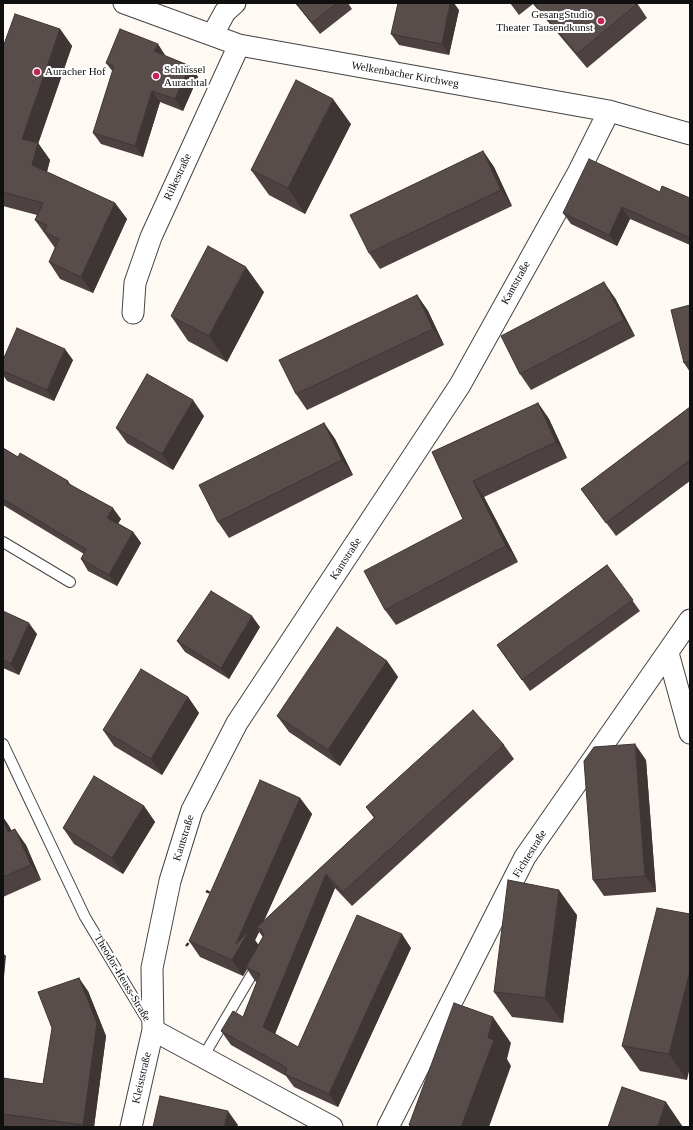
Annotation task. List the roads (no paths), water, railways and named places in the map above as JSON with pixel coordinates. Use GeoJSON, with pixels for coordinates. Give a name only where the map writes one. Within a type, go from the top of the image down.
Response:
{"type":"FeatureCollection","features":[{"type":"Feature","properties":{"kind":"street","name":"Welkenbacher Kirchweg"},"geometry":{"type":"LineString","coordinates":[[124,3],[213,34],[239,45],[609,111],[690,134]]}},
{"type":"Feature","properties":{"kind":"street"},"geometry":{"type":"LineString","coordinates":[[213,34],[225,12],[235,3]]}},
{"type":"Feature","properties":{"kind":"street","name":"Rilkestraße"},"geometry":{"type":"LineString","coordinates":[[133,314],[136,283],[151,237],[239,45]]}},
{"type":"Feature","properties":{"kind":"street","name":"Kantstraße"},"geometry":{"type":"LineString","coordinates":[[153,1030],[152,968],[170,881],[192,810],[238,723],[460,385],[579,171],[609,111]]}},
{"type":"Feature","properties":{"kind":"street","name":"Fichtestraße"},"geometry":{"type":"LineString","coordinates":[[388,1127],[525,857],[690,620]]}},
{"type":"Feature","properties":{"kind":"street"},"geometry":{"type":"LineString","coordinates":[[668,653],[690,732]]}},
{"type":"Feature","properties":{"kind":"street","name":"Theodor-Heuss-Straße"},"geometry":{"type":"LineString","coordinates":[[153,1030],[332,1127]]}},
{"type":"Feature","properties":{"kind":"street","name":"Kleiststraße"},"geometry":{"type":"LineString","coordinates":[[131,1127],[153,1030]]}},
{"type":"Feature","properties":{"kind":"lane"},"geometry":{"type":"LineString","coordinates":[[3,542],[70,582]]}},
{"type":"Feature","properties":{"kind":"lane","name":"Theodor-Heuss-Straße"},"geometry":{"type":"LineString","coordinates":[[3,744],[85,917],[153,1030]]}},
{"type":"Feature","properties":{"kind":"lane"},"geometry":{"type":"LineString","coordinates":[[203,1057],[263,954]]}},
{"type":"Feature","properties":{"kind":"place","name":"GesangStudio Theater Tausendkunst"},"geometry":{"type":"Point","coordinates":[601,21]}},
{"type":"Feature","properties":{"kind":"place","name":"Auracher Hof"},"geometry":{"type":"Point","coordinates":[37,72]}},
{"type":"Feature","properties":{"kind":"place","name":"Schlüssel Aurachtal"},"geometry":{"type":"Point","coordinates":[156,76]}}]}
